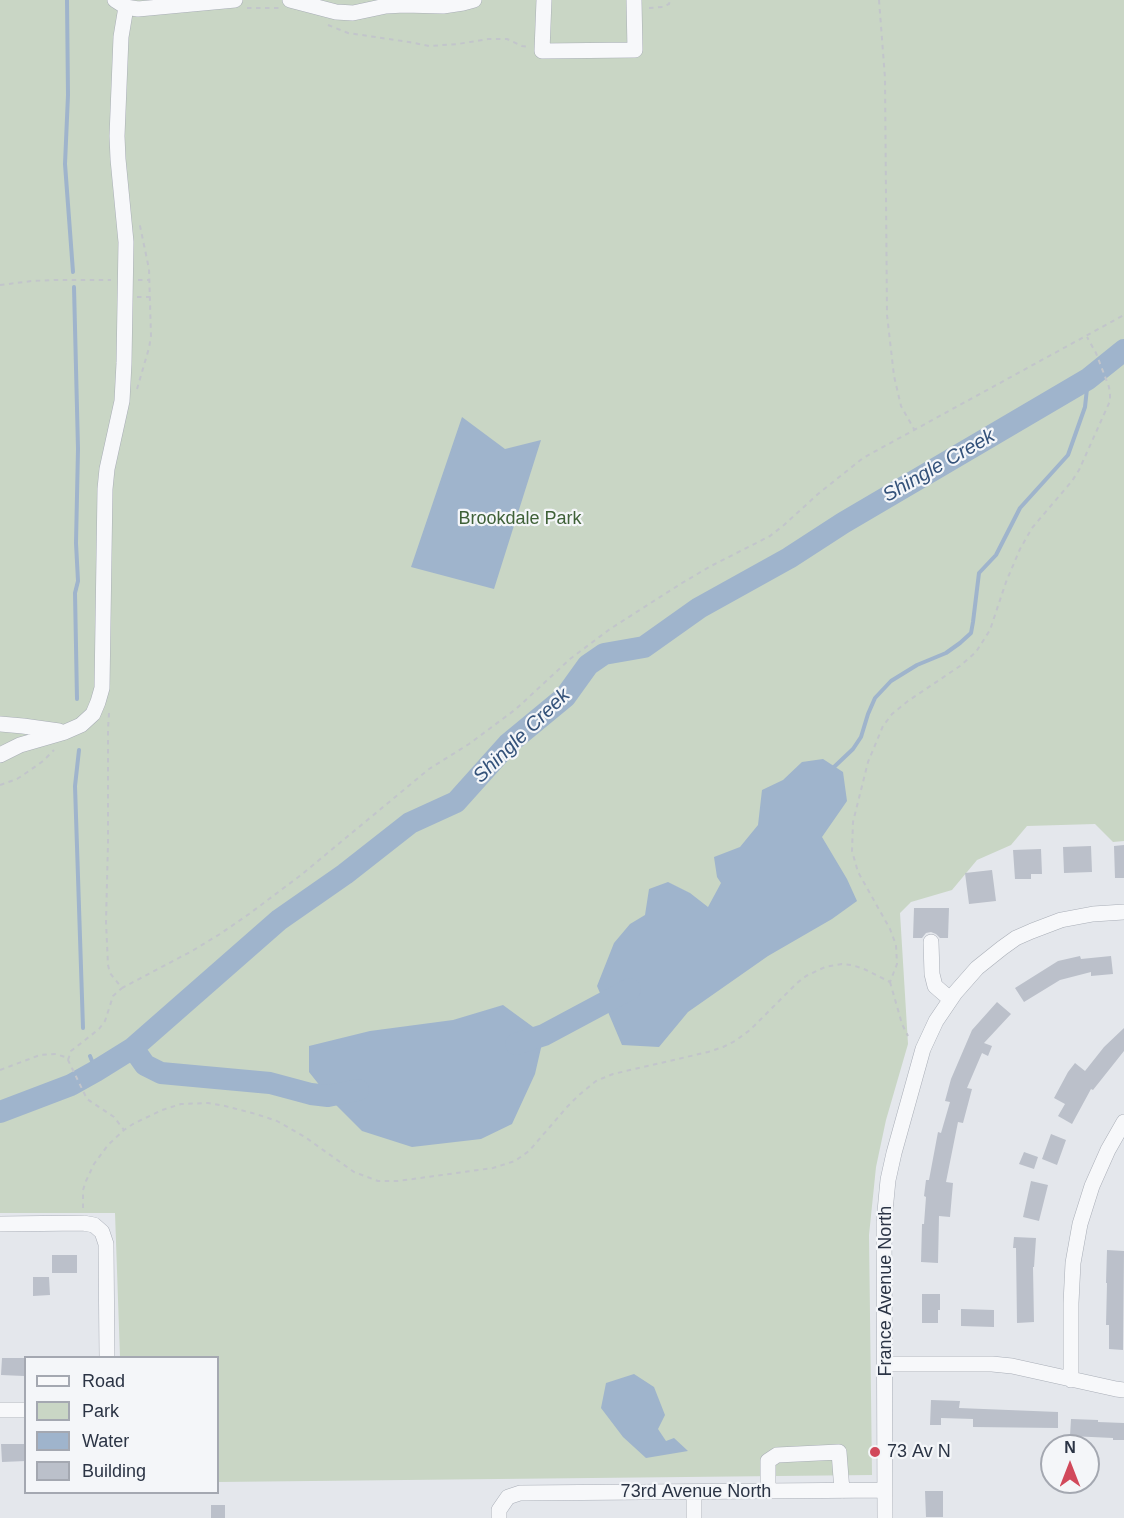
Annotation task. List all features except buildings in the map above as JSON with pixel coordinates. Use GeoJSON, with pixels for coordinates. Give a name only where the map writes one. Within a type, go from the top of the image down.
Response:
{"type":"FeatureCollection","features":[{"type":"Feature","properties":{"kind":"street"},"geometry":{"type":"LineString","coordinates":[[288,5],[353,13],[386,6],[443,6],[474,0]]}},
{"type":"Feature","properties":{"kind":"street"},"geometry":{"type":"LineString","coordinates":[[544,0],[542,51],[635,50],[634,4]]}},
{"type":"Feature","properties":{"kind":"street"},"geometry":{"type":"LineString","coordinates":[[5,752],[81,725],[93,714],[102,688],[105,489],[122,401],[124,373],[126,242],[117,136],[120,4],[138,9],[238,4]]}},
{"type":"Feature","properties":{"kind":"street"},"geometry":{"type":"LineString","coordinates":[[1,724],[65,732]]}},
{"type":"Feature","properties":{"kind":"street"},"geometry":{"type":"LineString","coordinates":[[1,724],[10,730],[12,736],[12,743],[5,752]]}},
{"type":"Feature","properties":{"kind":"street","name":"France Avenue North"},"geometry":{"type":"LineString","coordinates":[[885,1518],[883,1244],[888,1180],[923,1049],[936,1021],[950,999],[977,968],[1016,938],[1061,920],[1093,914],[1124,912]]}},
{"type":"Feature","properties":{"kind":"street"},"geometry":{"type":"LineString","coordinates":[[931,942],[932,974],[935,986],[950,999]]}},
{"type":"Feature","properties":{"kind":"street"},"geometry":{"type":"LineString","coordinates":[[1071,1380],[1073,1263],[1080,1224],[1092,1186],[1124,1122]]}},
{"type":"Feature","properties":{"kind":"street"},"geometry":{"type":"LineString","coordinates":[[0,1224],[88,1224],[102,1232],[106,1244],[107,1356]]}},
{"type":"Feature","properties":{"kind":"street"},"geometry":{"type":"LineString","coordinates":[[885,1364],[1012,1366],[1071,1380],[1124,1389]]}},
{"type":"Feature","properties":{"kind":"street"},"geometry":{"type":"LineString","coordinates":[[0,1410],[24,1410]]}},
{"type":"Feature","properties":{"kind":"street"},"geometry":{"type":"LineString","coordinates":[[768,1491],[768,1461],[777,1455],[839,1452],[842,1491]]}},
{"type":"Feature","properties":{"kind":"street","name":"73rd Avenue North"},"geometry":{"type":"LineString","coordinates":[[499,1518],[499,1510],[508,1497],[520,1493],[885,1490]]}},
{"type":"Feature","properties":{"kind":"street"},"geometry":{"type":"LineString","coordinates":[[694,1492],[694,1518]]}},
{"type":"Feature","properties":{"kind":"path"},"geometry":{"type":"LineString","coordinates":[[634,4],[663,7],[669,4],[670,0]]}},
{"type":"Feature","properties":{"kind":"path"},"geometry":{"type":"LineString","coordinates":[[879,0],[885,78],[887,315],[894,376],[901,406],[914,429]]}},
{"type":"Feature","properties":{"kind":"path"},"geometry":{"type":"LineString","coordinates":[[238,4],[272,8],[288,5]]}},
{"type":"Feature","properties":{"kind":"path"},"geometry":{"type":"LineString","coordinates":[[324,23],[348,33],[429,46],[507,39],[529,48],[542,47]]}},
{"type":"Feature","properties":{"kind":"path"},"geometry":{"type":"LineString","coordinates":[[136,394],[151,336],[150,280],[138,212]]}},
{"type":"Feature","properties":{"kind":"path"},"geometry":{"type":"LineString","coordinates":[[0,285],[54,280],[118,280]]}},
{"type":"Feature","properties":{"kind":"path"},"geometry":{"type":"LineString","coordinates":[[133,280],[150,280]]}},
{"type":"Feature","properties":{"kind":"path"},"geometry":{"type":"LineString","coordinates":[[68,1060],[71,1051],[99,1029],[105,1021],[114,996],[122,988],[192,951],[249,914],[302,874],[429,769],[469,744],[516,709],[570,659],[603,634],[682,583],[770,536],[863,458],[1124,315]]}},
{"type":"Feature","properties":{"kind":"path"},"geometry":{"type":"LineString","coordinates":[[908,1036],[902,1024],[890,982],[897,964],[893,935],[858,872],[852,850],[852,833],[862,783],[871,752],[883,726],[892,714],[960,666],[976,652],[983,642],[990,630],[1020,549],[1032,528],[1079,470],[1110,401],[1109,387],[1096,353],[1086,336]]}},
{"type":"Feature","properties":{"kind":"path"},"geometry":{"type":"LineString","coordinates":[[110,708],[106,922],[108,965],[110,973],[122,988]]}},
{"type":"Feature","properties":{"kind":"path"},"geometry":{"type":"LineString","coordinates":[[0,785],[29,771],[55,749]]}},
{"type":"Feature","properties":{"kind":"path"},"geometry":{"type":"LineString","coordinates":[[88,1224],[83,1190],[101,1153],[133,1124],[181,1104],[208,1103],[277,1121],[305,1137],[354,1172],[378,1181],[398,1181],[493,1168],[514,1161],[529,1151],[567,1107],[596,1081],[613,1074],[723,1047],[743,1036],[797,983],[816,971],[832,965],[852,965],[890,982]]}},
{"type":"Feature","properties":{"kind":"path"},"geometry":{"type":"LineString","coordinates":[[0,1070],[40,1055],[56,1054],[65,1057],[87,1099],[114,1117],[124,1130]]}},
{"type":"Feature","properties":{"kind":"green space","name":"Brookdale Park"},"geometry":{"type":"Polygon","coordinates":[[[0,0],[1124,0],[1124,841],[1113,842],[1095,824],[1027,826],[1011,845],[977,860],[952,890],[911,902],[900,913],[908,1044],[886,1120],[876,1167],[869,1235],[872,1475],[219,1482],[219,1356],[120,1356],[115,1213],[0,1213],[0,0]]]}},
{"type":"Feature","properties":{"kind":"water"},"geometry":{"type":"Polygon","coordinates":[[[462,417],[505,449],[541,440],[494,589],[411,567],[462,417]]]}},
{"type":"Feature","properties":{"kind":"water"},"geometry":{"type":"Polygon","coordinates":[[[823,759],[843,772],[847,801],[822,837],[857,901],[832,919],[768,956],[688,1012],[659,1047],[622,1045],[597,986],[614,943],[630,924],[645,915],[649,889],[668,882],[690,893],[708,907],[721,883],[717,877],[714,857],[740,847],[758,825],[762,790],[783,780],[802,762],[823,759]]]}},
{"type":"Feature","properties":{"kind":"water"},"geometry":{"type":"Polygon","coordinates":[[[503,1005],[544,1035],[535,1074],[512,1124],[481,1139],[412,1147],[362,1131],[332,1101],[309,1072],[309,1046],[370,1031],[453,1020],[503,1005]]]}},
{"type":"Feature","properties":{"kind":"water"},"geometry":{"type":"Polygon","coordinates":[[[634,1374],[654,1387],[665,1415],[658,1429],[666,1441],[674,1438],[688,1451],[646,1458],[623,1437],[601,1408],[606,1383],[634,1374]]]}},
{"type":"Feature","properties":{"kind":"waterway"},"geometry":{"type":"LineString","coordinates":[[67,0],[68,95],[65,164],[73,272]]}},
{"type":"Feature","properties":{"kind":"waterway"},"geometry":{"type":"LineString","coordinates":[[74,287],[78,449],[76,543],[78,581],[75,593],[77,699]]}},
{"type":"Feature","properties":{"kind":"waterway","name":"Shingle Creek"},"geometry":{"type":"LineString","coordinates":[[0,1112],[71,1085],[133,1048],[279,920],[345,874],[410,823],[456,802],[508,744],[565,697],[588,665],[604,654],[644,647],[699,608],[789,558],[843,523],[1088,379],[1124,350]]}},
{"type":"Feature","properties":{"kind":"waterway"},"geometry":{"type":"LineString","coordinates":[[834,767],[853,749],[861,737],[875,698],[891,681],[917,665],[946,653],[971,633],[979,573],[996,555],[1020,508],[1068,455],[1085,407],[1088,379]]}},
{"type":"Feature","properties":{"kind":"waterway"},"geometry":{"type":"LineString","coordinates":[[79,750],[75,786],[83,1028]]}},
{"type":"Feature","properties":{"kind":"waterway"},"geometry":{"type":"LineString","coordinates":[[516,1044],[544,1035],[630,989]]}},
{"type":"Feature","properties":{"kind":"waterway"},"geometry":{"type":"LineString","coordinates":[[133,1048],[145,1065],[161,1073],[270,1083],[328,1096],[358,1090]]}},
{"type":"Feature","properties":{"kind":"waterway"},"geometry":{"type":"LineString","coordinates":[[90,1056],[96,1071]]}},
{"type":"Feature","properties":{"kind":"place","name":"73 Av N"},"geometry":{"type":"Point","coordinates":[875,1452]}}]}
